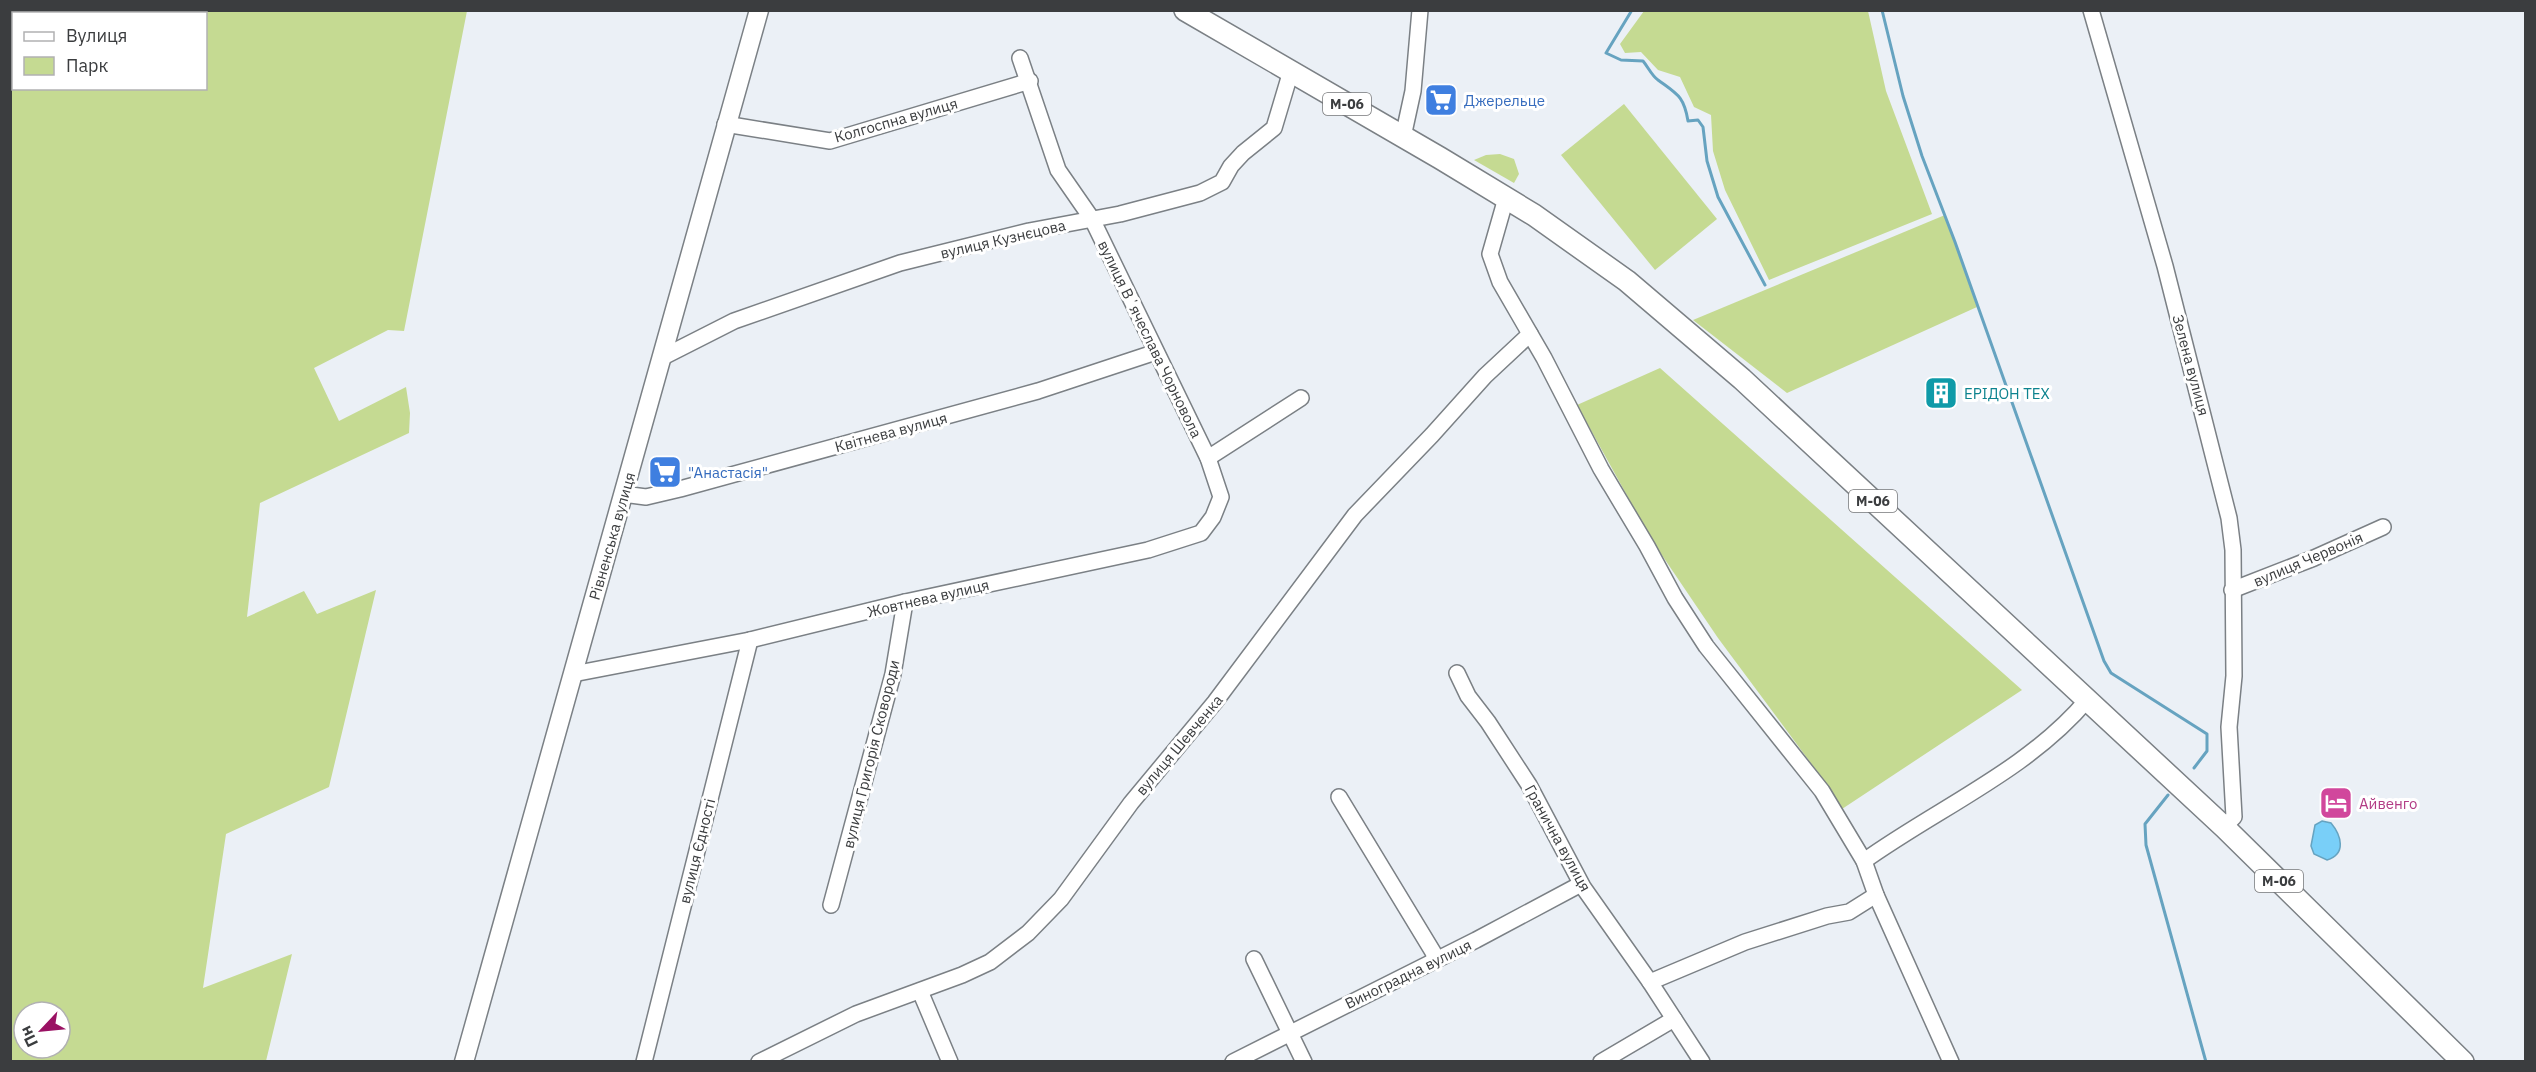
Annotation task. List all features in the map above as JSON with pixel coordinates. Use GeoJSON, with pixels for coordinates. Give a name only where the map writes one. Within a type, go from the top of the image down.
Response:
{"type":"FeatureCollection","features":[{"type":"Feature","properties":{"kind":"highway","name":"М-06"},"geometry":{"type":"LineString","coordinates":[[1185,10],[1506,198],[1593,256],[1661,308],[1742,379],[2224,827],[2463,1062]]}},
{"type":"Feature","properties":{"kind":"main road","name":"Рівненська вулиця"},"geometry":{"type":"LineString","coordinates":[[465,1062],[663,357],[725,124],[759,10]]}},
{"type":"Feature","properties":{"kind":"street"},"geometry":{"type":"LineString","coordinates":[[1403,137],[1413,91],[1420,10]]}},
{"type":"Feature","properties":{"kind":"street","name":"Зелена вулиця"},"geometry":{"type":"LineString","coordinates":[[2091,10],[2165,266],[2229,518],[2233,549],[2234,676],[2229,727],[2234,817],[2224,827]]}},
{"type":"Feature","properties":{"kind":"street","name":"вулиця Вʼячеслава Чорновола"},"geometry":{"type":"LineString","coordinates":[[1020,58],[1030,81],[1058,170],[1092,219],[1208,458]]}},
{"type":"Feature","properties":{"kind":"street","name":"вулиця Кузнєцова"},"geometry":{"type":"LineString","coordinates":[[663,357],[734,321],[900,263],[1029,231],[1170,202],[1200,193],[1222,183],[1231,166],[1243,153],[1274,128],[1291,71]]}},
{"type":"Feature","properties":{"kind":"street","name":"Колгоспна вулиця"},"geometry":{"type":"LineString","coordinates":[[725,124],[830,141],[1030,81]]}},
{"type":"Feature","properties":{"kind":"street"},"geometry":{"type":"LineString","coordinates":[[1506,198],[1490,254],[1500,282],[1544,358],[1601,469],[1675,598],[1706,646],[1822,791],[1864,861],[1876,895],[1951,1062]]}},
{"type":"Feature","properties":{"kind":"street","name":"вулиця Шевченка"},"geometry":{"type":"LineString","coordinates":[[759,1062],[856,1014],[990,962],[1028,933],[1060,899],[1131,803],[1215,702],[1355,515],[1485,376],[1530,334]]}},
{"type":"Feature","properties":{"kind":"street","name":"Квітнева вулиця"},"geometry":{"type":"LineString","coordinates":[[623,494],[646,497],[680,489],[1038,391],[1156,352]]}},
{"type":"Feature","properties":{"kind":"street"},"geometry":{"type":"LineString","coordinates":[[1208,458],[1301,398]]}},
{"type":"Feature","properties":{"kind":"street","name":"Жовтнева вулиця"},"geometry":{"type":"LineString","coordinates":[[573,674],[750,640],[905,602],[1148,550],[1201,533],[1213,517],[1221,497],[1208,458]]}},
{"type":"Feature","properties":{"kind":"street","name":"вулиця Червонія"},"geometry":{"type":"LineString","coordinates":[[2232,590],[2314,558],[2384,527]]}},
{"type":"Feature","properties":{"kind":"street","name":"вулиця Григорія Сковороди"},"geometry":{"type":"LineString","coordinates":[[831,905],[893,674],[905,602]]}},
{"type":"Feature","properties":{"kind":"street","name":"вулиця Єдності"},"geometry":{"type":"LineString","coordinates":[[644,1062],[750,640]]}},
{"type":"Feature","properties":{"kind":"street","name":"Гранична вулиця"},"geometry":{"type":"LineString","coordinates":[[1457,673],[1468,696],[1529,785],[1581,884],[1650,982],[1702,1062]]}},
{"type":"Feature","properties":{"kind":"street"},"geometry":{"type":"LineString","coordinates":[[1864,861],[2035,749],[2074,715],[2087,700]]}},
{"type":"Feature","properties":{"kind":"street"},"geometry":{"type":"LineString","coordinates":[[1339,797],[1433,952],[1435,960]]}},
{"type":"Feature","properties":{"kind":"street","name":"Виноградна вулиця"},"geometry":{"type":"LineString","coordinates":[[1233,1062],[1581,884]]}},
{"type":"Feature","properties":{"kind":"street"},"geometry":{"type":"LineString","coordinates":[[1650,982],[1745,942],[1827,916],[1849,912],[1876,895]]}},
{"type":"Feature","properties":{"kind":"street"},"geometry":{"type":"LineString","coordinates":[[1254,959],[1304,1062]]}},
{"type":"Feature","properties":{"kind":"street"},"geometry":{"type":"LineString","coordinates":[[920,991],[950,1062]]}},
{"type":"Feature","properties":{"kind":"street"},"geometry":{"type":"LineString","coordinates":[[1601,1062],[1674,1019]]}},
{"type":"Feature","properties":{"kind":"green space"},"geometry":{"type":"Polygon","coordinates":[[[10,11],[467,11],[404,331],[388,330],[314,368],[339,421],[406,387],[410,413],[409,433],[260,503],[247,617],[304,591],[317,614],[376,590],[329,787],[226,834],[203,988],[292,954],[266,1061],[11,1061],[10,11]]]}},
{"type":"Feature","properties":{"kind":"green space"},"geometry":{"type":"Polygon","coordinates":[[[1644,11],[1868,11],[1886,91],[1932,214],[1769,280],[1725,190],[1713,151],[1711,115],[1694,107],[1680,77],[1658,70],[1641,52],[1625,53],[1620,44],[1644,11]]]}},
{"type":"Feature","properties":{"kind":"green space"},"geometry":{"type":"Polygon","coordinates":[[[1624,104],[1717,219],[1655,270],[1561,155],[1624,104]]]}},
{"type":"Feature","properties":{"kind":"green space"},"geometry":{"type":"Polygon","coordinates":[[[1500,154],[1514,159],[1519,174],[1514,183],[1474,160],[1486,155],[1500,154]]]}},
{"type":"Feature","properties":{"kind":"green space"},"geometry":{"type":"Polygon","coordinates":[[[1945,215],[1977,307],[1787,393],[1693,320],[1945,215]]]}},
{"type":"Feature","properties":{"kind":"green space"},"geometry":{"type":"Polygon","coordinates":[[[1660,368],[2022,690],[1842,809],[1833,793],[1718,638],[1651,539],[1577,405],[1660,368]]]}},
{"type":"Feature","properties":{"kind":"water"},"geometry":{"type":"Polygon","coordinates":[[[2322,821],[2331,823],[2340,844],[2337,853],[2327,860],[2314,854],[2311,846],[2315,825],[2322,821]]]}},
{"type":"Feature","properties":{"kind":"waterway"},"geometry":{"type":"LineString","coordinates":[[1632,10],[1606,53],[1621,60],[1643,61],[1656,78],[1679,96],[1688,121],[1698,120],[1703,127],[1707,161],[1718,197],[1765,285]]}},
{"type":"Feature","properties":{"kind":"waterway"},"geometry":{"type":"LineString","coordinates":[[1882,10],[1903,96],[1922,156],[1955,242],[2104,661],[2111,673],[2207,734],[2207,751],[2194,768]]}},
{"type":"Feature","properties":{"kind":"waterway"},"geometry":{"type":"LineString","coordinates":[[2168,795],[2145,824],[2146,845],[2206,1062]]}},
{"type":"Feature","properties":{"kind":"place","name":"Джерельце"},"geometry":{"type":"Point","coordinates":[1441,100]}},
{"type":"Feature","properties":{"kind":"place","name":"ЕРІДОН ТЕХ"},"geometry":{"type":"Point","coordinates":[1941,393]}},
{"type":"Feature","properties":{"kind":"place","name":"\"Анастасія\""},"geometry":{"type":"Point","coordinates":[665,472]}},
{"type":"Feature","properties":{"kind":"place","name":"Айвенго"},"geometry":{"type":"Point","coordinates":[2336,803]}}]}
